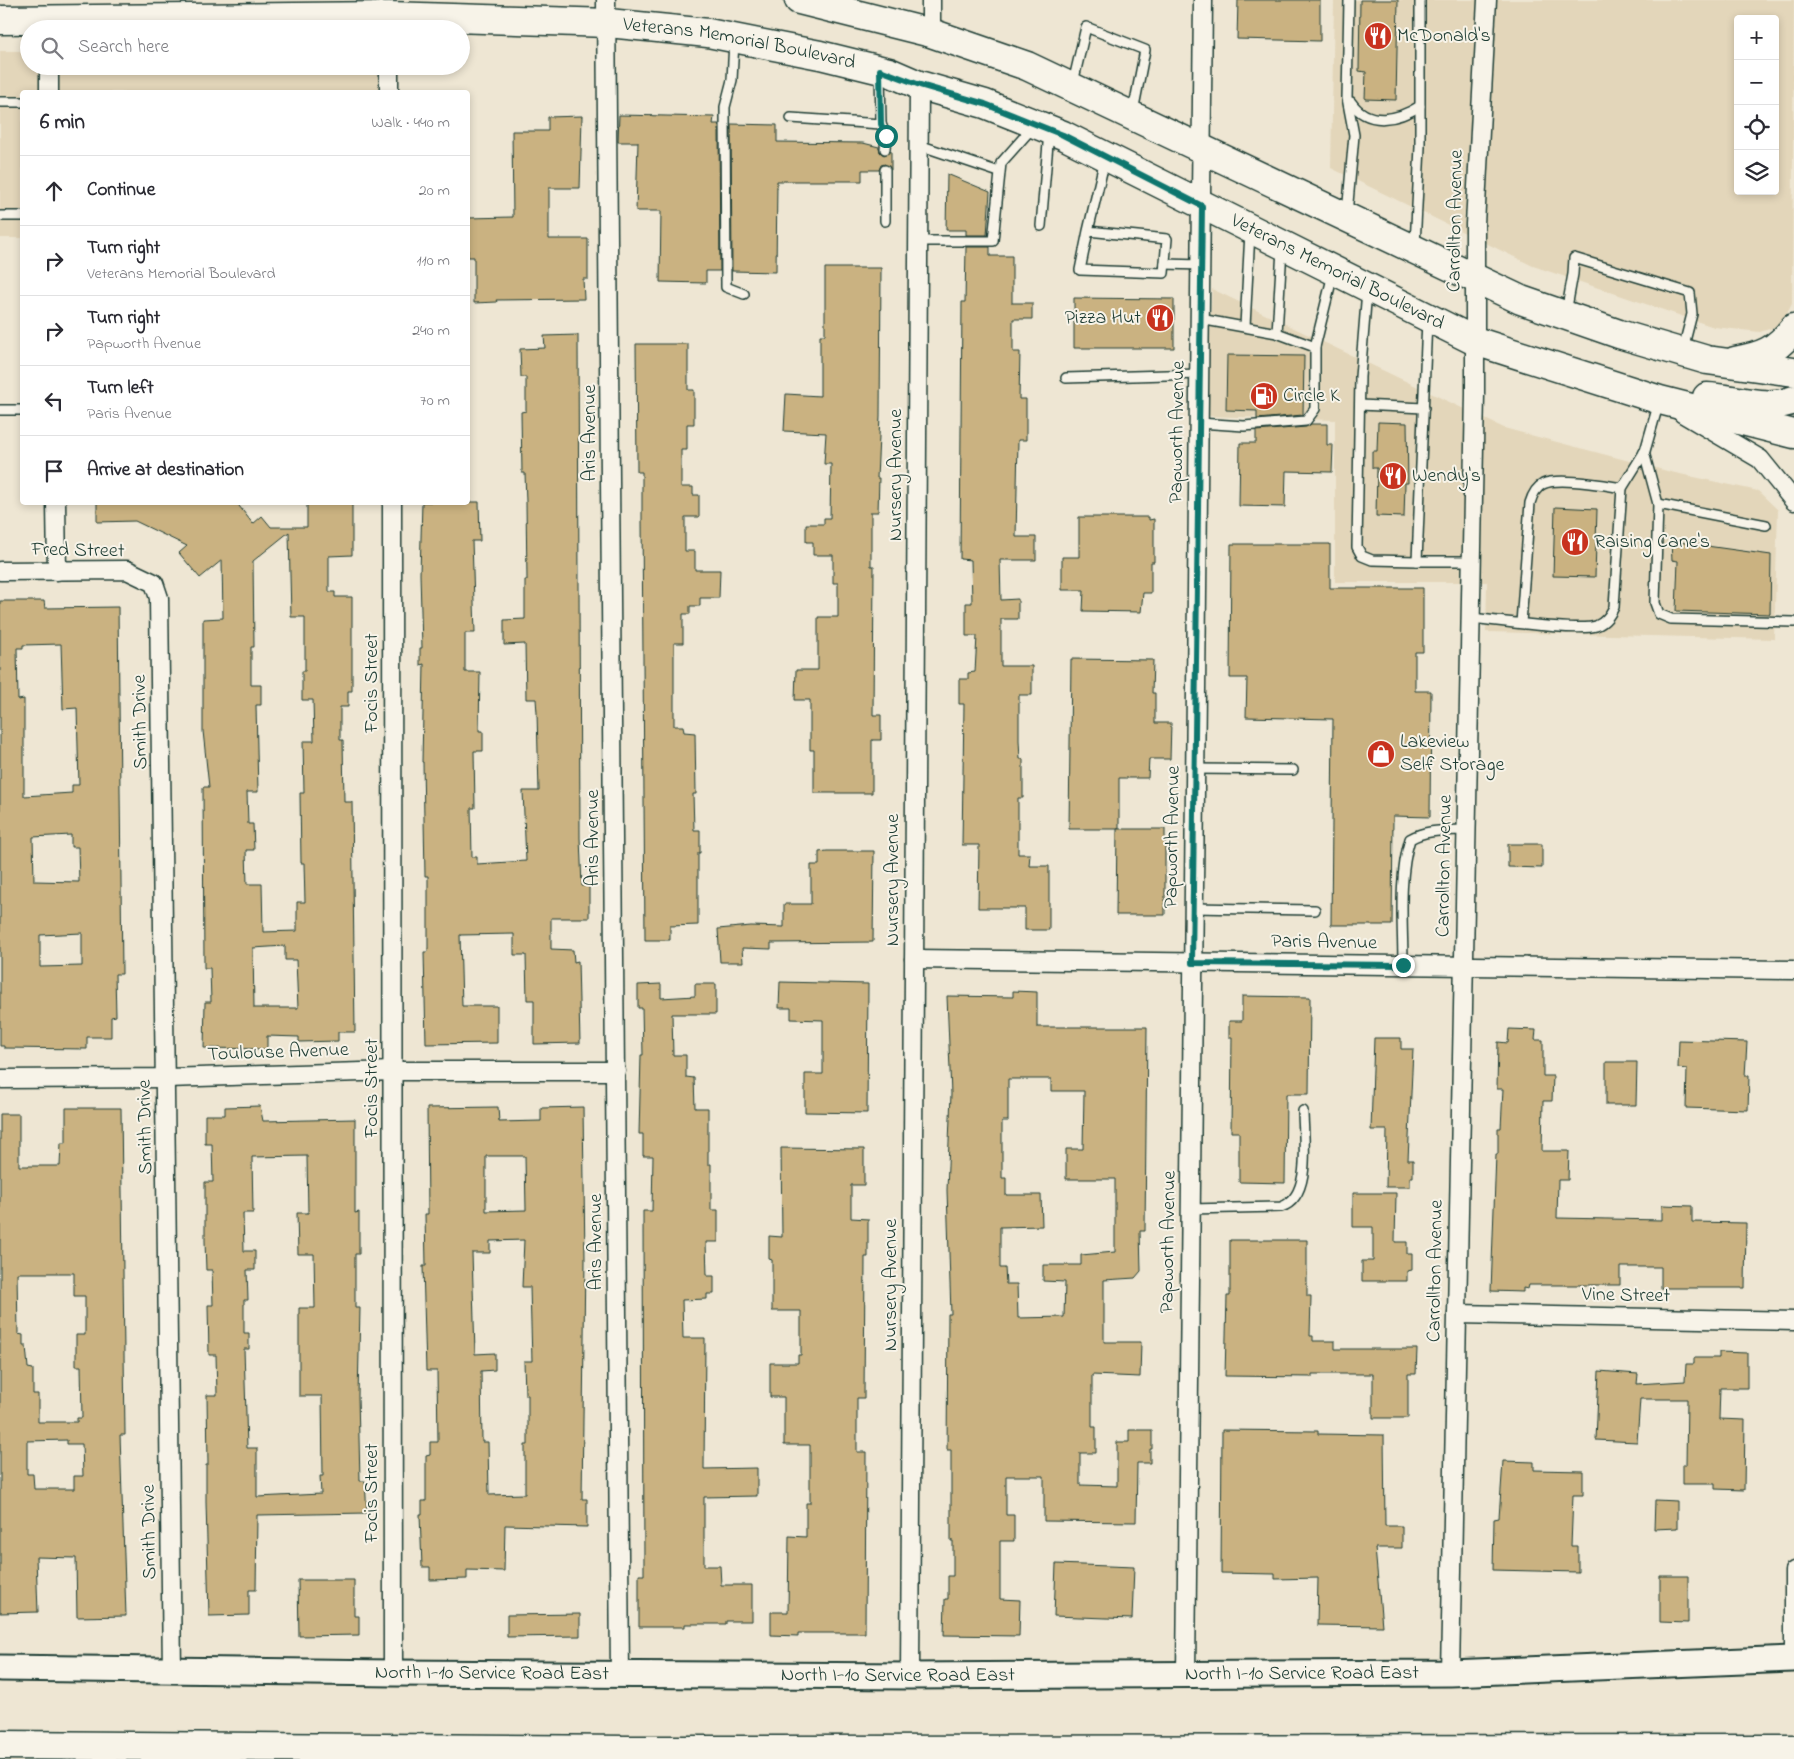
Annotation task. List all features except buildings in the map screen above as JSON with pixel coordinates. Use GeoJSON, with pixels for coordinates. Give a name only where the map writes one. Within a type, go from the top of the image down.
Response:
{"type":"FeatureCollection","features":[{"type":"Feature","properties":{"kind":"main road"},"geometry":{"type":"LineString","coordinates":[[799,0],[931,33],[1027,66],[1201,146],[1475,280],[1521,300],[1618,334],[1723,364],[1794,372]]}},
{"type":"Feature","properties":{"kind":"main road","name":"Veterans Memorial Boulevard"},"geometry":{"type":"LineString","coordinates":[[337,20],[389,15],[607,12],[880,70],[920,85],[985,104],[1042,127],[1105,156],[1475,341],[1670,402],[1794,434]]}},
{"type":"Feature","properties":{"kind":"main road","name":"Veterans Memorial Boulevard"},"geometry":{"type":"LineString","coordinates":[[0,20],[51,16],[76,20]]}},
{"type":"Feature","properties":{"kind":"main road"},"geometry":{"type":"LineString","coordinates":[[1723,364],[1760,356],[1782,344],[1794,328]]}},
{"type":"Feature","properties":{"kind":"main road"},"geometry":{"type":"LineString","coordinates":[[1670,402],[1708,397],[1746,403],[1779,404],[1794,400]]}},
{"type":"Feature","properties":{"kind":"main road"},"geometry":{"type":"LineString","coordinates":[[0,1745],[622,1750],[1794,1749]]}},
{"type":"Feature","properties":{"kind":"street"},"geometry":{"type":"LineString","coordinates":[[931,0],[931,33]]}},
{"type":"Feature","properties":{"kind":"street","name":"Papworth Avenue"},"geometry":{"type":"LineString","coordinates":[[1186,1674],[1203,0]]}},
{"type":"Feature","properties":{"kind":"street","name":"Carrollton Avenue"},"geometry":{"type":"LineString","coordinates":[[1450,1673],[1467,830],[1475,341],[1475,224],[1487,0]]}},
{"type":"Feature","properties":{"kind":"street","name":"Aris Avenue"},"geometry":{"type":"LineString","coordinates":[[607,12],[620,1675]]}},
{"type":"Feature","properties":{"kind":"street"},"geometry":{"type":"LineString","coordinates":[[49,75],[49,90]]}},
{"type":"Feature","properties":{"kind":"street"},"geometry":{"type":"LineString","coordinates":[[389,75],[390,90]]}},
{"type":"Feature","properties":{"kind":"street","name":"Nursery Avenue"},"geometry":{"type":"LineString","coordinates":[[910,1676],[920,85]]}},
{"type":"Feature","properties":{"kind":"street"},"geometry":{"type":"LineString","coordinates":[[1670,402],[1760,459],[1794,501]]}},
{"type":"Feature","properties":{"kind":"street"},"geometry":{"type":"LineString","coordinates":[[56,505],[57,572]]}},
{"type":"Feature","properties":{"kind":"street","name":"Focis Street"},"geometry":{"type":"LineString","coordinates":[[392,505],[394,1071],[393,1673]]}},
{"type":"Feature","properties":{"kind":"street","name":"Fred Street"},"geometry":{"type":"LineString","coordinates":[[0,571],[127,570],[154,583]]}},
{"type":"Feature","properties":{"kind":"street","name":"Smith Drive"},"geometry":{"type":"LineString","coordinates":[[154,583],[160,598],[161,614],[172,1671]]}},
{"type":"Feature","properties":{"kind":"street","name":"Paris Avenue"},"geometry":{"type":"LineString","coordinates":[[914,959],[1794,970]]}},
{"type":"Feature","properties":{"kind":"street","name":"Toulouse Avenue"},"geometry":{"type":"LineString","coordinates":[[0,1079],[167,1078],[394,1071],[616,1071]]}},
{"type":"Feature","properties":{"kind":"street","name":"Vine Street"},"geometry":{"type":"LineString","coordinates":[[1457,1314],[1794,1321]]}},
{"type":"Feature","properties":{"kind":"street"},"geometry":{"type":"LineString","coordinates":[[1793,1659],[1794,1571]]}},
{"type":"Feature","properties":{"kind":"street","name":"North I-10 Service Road East"},"geometry":{"type":"LineString","coordinates":[[0,1668],[620,1675],[910,1676],[1450,1673],[1793,1659]]}},
{"type":"Feature","properties":{"kind":"lane"},"geometry":{"type":"LineString","coordinates":[[1347,217],[1354,135],[1348,98],[1349,0]]}},
{"type":"Feature","properties":{"kind":"lane"},"geometry":{"type":"LineString","coordinates":[[1414,250],[1420,106],[1420,0]]}},
{"type":"Feature","properties":{"kind":"lane"},"geometry":{"type":"LineString","coordinates":[[1072,86],[1086,27],[1145,50],[1133,115]]}},
{"type":"Feature","properties":{"kind":"lane"},"geometry":{"type":"LineString","coordinates":[[734,38],[732,80],[725,107],[726,288],[744,294]]}},
{"type":"Feature","properties":{"kind":"lane"},"geometry":{"type":"LineString","coordinates":[[880,70],[881,124],[886,136],[885,149]]}},
{"type":"Feature","properties":{"kind":"lane"},"geometry":{"type":"LineString","coordinates":[[1348,98],[1358,113],[1375,118],[1396,118],[1420,106]]}},
{"type":"Feature","properties":{"kind":"lane"},"geometry":{"type":"LineString","coordinates":[[0,102],[20,102]]}},
{"type":"Feature","properties":{"kind":"lane"},"geometry":{"type":"LineString","coordinates":[[791,118],[881,124]]}},
{"type":"Feature","properties":{"kind":"lane"},"geometry":{"type":"LineString","coordinates":[[918,241],[993,241],[999,172],[1004,158],[1042,127]]}},
{"type":"Feature","properties":{"kind":"lane"},"geometry":{"type":"LineString","coordinates":[[1040,226],[1042,127]]}},
{"type":"Feature","properties":{"kind":"lane"},"geometry":{"type":"LineString","coordinates":[[919,145],[999,172]]}},
{"type":"Feature","properties":{"kind":"lane"},"geometry":{"type":"LineString","coordinates":[[1088,231],[1167,239],[1164,273],[1080,270],[1088,231],[1105,156]]}},
{"type":"Feature","properties":{"kind":"lane"},"geometry":{"type":"LineString","coordinates":[[885,170],[885,221]]}},
{"type":"Feature","properties":{"kind":"lane"},"geometry":{"type":"LineString","coordinates":[[0,216],[20,216]]}},
{"type":"Feature","properties":{"kind":"lane"},"geometry":{"type":"LineString","coordinates":[[1244,326],[1250,230]]}},
{"type":"Feature","properties":{"kind":"lane"},"geometry":{"type":"LineString","coordinates":[[1277,333],[1283,246]]}},
{"type":"Feature","properties":{"kind":"lane"},"geometry":{"type":"LineString","coordinates":[[1566,315],[1574,258],[1690,293],[1692,314],[1683,352]]}},
{"type":"Feature","properties":{"kind":"lane"},"geometry":{"type":"LineString","coordinates":[[1165,264],[1201,265]]}},
{"type":"Feature","properties":{"kind":"lane"},"geometry":{"type":"LineString","coordinates":[[1199,423],[1244,426],[1306,421],[1316,409],[1315,347],[1334,271]]}},
{"type":"Feature","properties":{"kind":"lane"},"geometry":{"type":"LineString","coordinates":[[1367,287],[1360,406],[1358,552],[1372,560],[1471,560]]}},
{"type":"Feature","properties":{"kind":"lane"},"geometry":{"type":"LineString","coordinates":[[1417,561],[1427,317]]}},
{"type":"Feature","properties":{"kind":"lane"},"geometry":{"type":"LineString","coordinates":[[1200,319],[1277,333],[1315,347]]}},
{"type":"Feature","properties":{"kind":"lane"},"geometry":{"type":"LineString","coordinates":[[1066,378],[1200,374]]}},
{"type":"Feature","properties":{"kind":"lane"},"geometry":{"type":"LineString","coordinates":[[1470,618],[1574,627],[1595,626],[1608,618],[1614,606],[1622,488],[1644,452],[1670,402]]}},
{"type":"Feature","properties":{"kind":"lane"},"geometry":{"type":"LineString","coordinates":[[1360,406],[1424,408]]}},
{"type":"Feature","properties":{"kind":"lane"},"geometry":{"type":"LineString","coordinates":[[0,410],[20,410]]}},
{"type":"Feature","properties":{"kind":"lane"},"geometry":{"type":"LineString","coordinates":[[1644,452],[1658,504],[1655,603],[1659,614],[1670,619],[1794,622]]}},
{"type":"Feature","properties":{"kind":"lane"},"geometry":{"type":"LineString","coordinates":[[1521,623],[1530,503],[1534,492],[1543,484],[1579,482],[1622,488]]}},
{"type":"Feature","properties":{"kind":"lane"},"geometry":{"type":"LineString","coordinates":[[1658,504],[1766,525]]}},
{"type":"Feature","properties":{"kind":"lane"},"geometry":{"type":"LineString","coordinates":[[1195,769],[1293,770]]}},
{"type":"Feature","properties":{"kind":"lane"},"geometry":{"type":"LineString","coordinates":[[1403,965],[1406,850],[1410,839],[1419,834],[1433,831],[1467,830]]}},
{"type":"Feature","properties":{"kind":"lane"},"geometry":{"type":"LineString","coordinates":[[1193,908],[1315,910]]}},
{"type":"Feature","properties":{"kind":"lane"},"geometry":{"type":"LineString","coordinates":[[1190,1209],[1281,1208],[1294,1202],[1303,1179],[1303,1111]]}},
{"type":"Feature","properties":{"kind":"shaded area"},"geometry":{"type":"Polygon","coordinates":[[[1334,0],[1794,0],[1792,304],[1781,325],[1760,332],[1714,327],[1533,266],[1331,168],[1334,0]]]}},
{"type":"Feature","properties":{"kind":"shaded area"},"geometry":{"type":"Polygon","coordinates":[[[0,51],[20,51],[20,75],[378,75],[379,90],[20,90],[20,238],[0,238],[0,51]]]}},
{"type":"Feature","properties":{"kind":"shaded area"},"geometry":{"type":"Polygon","coordinates":[[[1212,289],[1504,428],[1671,472],[1758,491],[1778,510],[1774,639],[1486,632],[1487,582],[1335,582],[1335,420],[1206,416],[1212,289]]]}},
{"type":"Feature","properties":{"kind":"place","name":"McDonald's"},"geometry":{"type":"Point","coordinates":[1378,36]}},
{"type":"Feature","properties":{"kind":"place","name":"Pizza Hut"},"geometry":{"type":"Point","coordinates":[1160,318]}},
{"type":"Feature","properties":{"kind":"place","name":"Circle K"},"geometry":{"type":"Point","coordinates":[1264,396]}},
{"type":"Feature","properties":{"kind":"place","name":"Wendy's"},"geometry":{"type":"Point","coordinates":[1393,476]}},
{"type":"Feature","properties":{"kind":"place","name":"Raising Cane's"},"geometry":{"type":"Point","coordinates":[1575,542]}},
{"type":"Feature","properties":{"kind":"place","name":"Lakeview Self Storage"},"geometry":{"type":"Point","coordinates":[1381,754]}},
{"type":"Feature","properties":{"kind":"route"},"geometry":{"type":"LineString","coordinates":[[886,136],[881,124],[880,70],[920,85],[985,104],[1063,135],[1202,206],[1192,963],[1403,965]]}}]}
